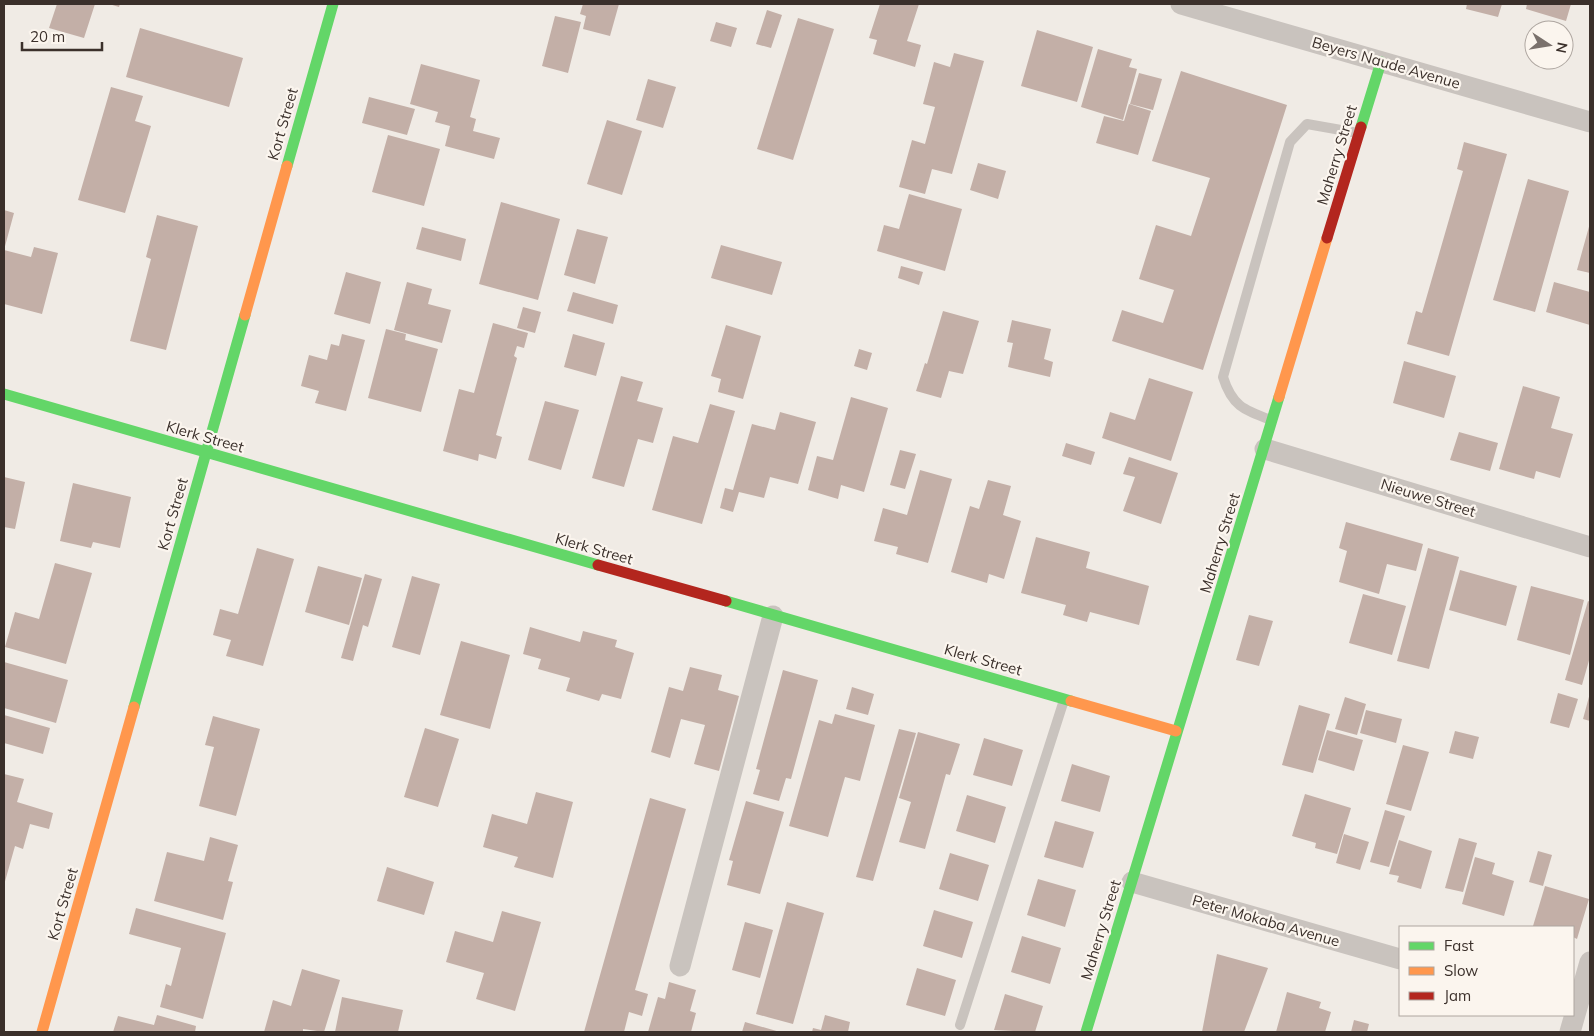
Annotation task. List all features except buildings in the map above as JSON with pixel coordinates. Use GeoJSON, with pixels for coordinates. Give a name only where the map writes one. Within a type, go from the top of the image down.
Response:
{"type":"FeatureCollection","features":[{"type":"Feature","properties":{"kind":"street","name":"Kort Street"},"geometry":{"type":"LineString","coordinates":[[42,1032],[332,4]]}},
{"type":"Feature","properties":{"kind":"street","name":"Beyers Naude Avenue"},"geometry":{"type":"LineString","coordinates":[[1181,4],[1590,122]]}},
{"type":"Feature","properties":{"kind":"street","name":"Maherry Street"},"geometry":{"type":"LineString","coordinates":[[1086,1032],[1176,731],[1265,449],[1381,62]]}},
{"type":"Feature","properties":{"kind":"street","name":"Klerk Street"},"geometry":{"type":"LineString","coordinates":[[4,394],[1176,731]]}},
{"type":"Feature","properties":{"kind":"street","name":"Nieuwe Street"},"geometry":{"type":"LineString","coordinates":[[1265,449],[1590,548]]}},
{"type":"Feature","properties":{"kind":"street"},"geometry":{"type":"LineString","coordinates":[[680,966],[773,616]]}},
{"type":"Feature","properties":{"kind":"street","name":"Peter Mokaba Avenue"},"geometry":{"type":"LineString","coordinates":[[1132,882],[1399,960]]}},
{"type":"Feature","properties":{"kind":"street"},"geometry":{"type":"LineString","coordinates":[[1570,1032],[1580,1011],[1590,962]]}},
{"type":"Feature","properties":{"kind":"lane"},"geometry":{"type":"LineString","coordinates":[[1273,421],[1246,411],[1232,399],[1223,377],[1290,142],[1307,124],[1359,134]]}},
{"type":"Feature","properties":{"kind":"lane"},"geometry":{"type":"LineString","coordinates":[[960,1025],[1064,699]]}},
{"type":"Feature","properties":{"kind":"traffic: fast"},"geometry":{"type":"LineString","coordinates":[[287,166],[333,4]]}},
{"type":"Feature","properties":{"kind":"traffic: fast"},"geometry":{"type":"LineString","coordinates":[[1361,127],[1381,62]]}},
{"type":"Feature","properties":{"kind":"traffic: fast"},"geometry":{"type":"LineString","coordinates":[[134,707],[245,315]]}},
{"type":"Feature","properties":{"kind":"traffic: fast"},"geometry":{"type":"LineString","coordinates":[[4,394],[598,565]]}},
{"type":"Feature","properties":{"kind":"traffic: fast"},"geometry":{"type":"LineString","coordinates":[[1086,1032],[1279,397]]}},
{"type":"Feature","properties":{"kind":"traffic: fast"},"geometry":{"type":"LineString","coordinates":[[726,601],[1071,701]]}},
{"type":"Feature","properties":{"kind":"traffic: slow"},"geometry":{"type":"LineString","coordinates":[[245,315],[287,166]]}},
{"type":"Feature","properties":{"kind":"traffic: slow"},"geometry":{"type":"LineString","coordinates":[[1279,397],[1327,238]]}},
{"type":"Feature","properties":{"kind":"traffic: slow"},"geometry":{"type":"LineString","coordinates":[[1071,701],[1176,731]]}},
{"type":"Feature","properties":{"kind":"traffic: slow"},"geometry":{"type":"LineString","coordinates":[[42,1032],[134,707]]}},
{"type":"Feature","properties":{"kind":"traffic: jam"},"geometry":{"type":"LineString","coordinates":[[1327,238],[1361,127]]}},
{"type":"Feature","properties":{"kind":"traffic: jam"},"geometry":{"type":"LineString","coordinates":[[598,565],[726,601]]}}]}
